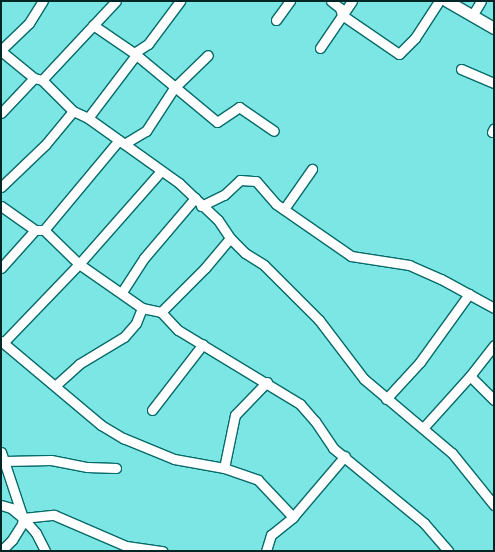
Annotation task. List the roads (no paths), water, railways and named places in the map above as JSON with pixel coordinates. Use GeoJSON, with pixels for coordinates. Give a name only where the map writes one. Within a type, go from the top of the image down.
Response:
{"type":"FeatureCollection","features":[{"type":"Feature","properties":{"kind":"street"},"geometry":{"type":"LineString","coordinates":[[43,1],[29,23],[1,50],[38,79],[73,110],[88,118],[161,171],[194,198],[218,220],[230,238],[245,253],[264,265],[319,320],[364,379],[424,427],[452,453],[492,499]]}},
{"type":"Feature","properties":{"kind":"street"},"geometry":{"type":"LineString","coordinates":[[1,113],[93,26],[116,1]]}},
{"type":"Feature","properties":{"kind":"street"},"geometry":{"type":"LineString","coordinates":[[88,118],[134,55],[148,44],[180,1]]}},
{"type":"Feature","properties":{"kind":"street"},"geometry":{"type":"LineString","coordinates":[[276,20],[290,1]]}},
{"type":"Feature","properties":{"kind":"street"},"geometry":{"type":"LineString","coordinates":[[330,1],[340,8],[342,15],[399,54],[415,38],[439,1]]}},
{"type":"Feature","properties":{"kind":"street"},"geometry":{"type":"LineString","coordinates":[[320,48],[352,1]]}},
{"type":"Feature","properties":{"kind":"street"},"geometry":{"type":"LineString","coordinates":[[447,1],[494,28]]}},
{"type":"Feature","properties":{"kind":"street"},"geometry":{"type":"LineString","coordinates":[[472,16],[481,1]]}},
{"type":"Feature","properties":{"kind":"street"},"geometry":{"type":"LineString","coordinates":[[93,26],[134,55],[217,122],[239,107],[274,131]]}},
{"type":"Feature","properties":{"kind":"street"},"geometry":{"type":"LineString","coordinates":[[1,268],[39,230],[121,142],[146,131],[174,88],[208,55]]}},
{"type":"Feature","properties":{"kind":"street"},"geometry":{"type":"LineString","coordinates":[[461,69],[494,83]]}},
{"type":"Feature","properties":{"kind":"street"},"geometry":{"type":"LineString","coordinates":[[1,187],[45,145],[73,110]]}},
{"type":"Feature","properties":{"kind":"street"},"geometry":{"type":"LineString","coordinates":[[284,209],[312,169]]}},
{"type":"Feature","properties":{"kind":"street"},"geometry":{"type":"LineString","coordinates":[[161,171],[79,264],[2,342],[56,385],[101,425],[138,446],[174,459],[224,468],[258,480],[293,517]]}},
{"type":"Feature","properties":{"kind":"street"},"geometry":{"type":"LineString","coordinates":[[201,206],[224,196],[240,180],[245,178],[256,181],[276,204],[351,256],[409,265],[469,294],[494,308]]}},
{"type":"Feature","properties":{"kind":"street"},"geometry":{"type":"LineString","coordinates":[[122,292],[144,258],[194,198]]}},
{"type":"Feature","properties":{"kind":"street"},"geometry":{"type":"LineString","coordinates":[[1,206],[39,230],[79,264],[122,292],[142,308],[161,312],[178,330],[267,382],[300,404],[315,420],[333,448],[345,456],[424,523],[448,551]]}},
{"type":"Feature","properties":{"kind":"street"},"geometry":{"type":"LineString","coordinates":[[161,312],[205,268],[230,238]]}},
{"type":"Feature","properties":{"kind":"street"},"geometry":{"type":"LineString","coordinates":[[386,398],[420,362],[469,294]]}},
{"type":"Feature","properties":{"kind":"street"},"geometry":{"type":"LineString","coordinates":[[56,385],[79,364],[124,337],[136,323],[142,308]]}},
{"type":"Feature","properties":{"kind":"street"},"geometry":{"type":"LineString","coordinates":[[152,410],[203,344]]}},
{"type":"Feature","properties":{"kind":"street"},"geometry":{"type":"LineString","coordinates":[[424,427],[470,376],[494,345]]}},
{"type":"Feature","properties":{"kind":"street"},"geometry":{"type":"LineString","coordinates":[[470,376],[494,400]]}},
{"type":"Feature","properties":{"kind":"street"},"geometry":{"type":"LineString","coordinates":[[224,468],[235,415],[267,382]]}},
{"type":"Feature","properties":{"kind":"street"},"geometry":{"type":"LineString","coordinates":[[1,452],[23,518],[22,524],[12,540],[1,551]]}},
{"type":"Feature","properties":{"kind":"street"},"geometry":{"type":"LineString","coordinates":[[266,551],[271,535],[293,517],[345,456]]}},
{"type":"Feature","properties":{"kind":"street"},"geometry":{"type":"LineString","coordinates":[[5,461],[51,460],[87,467],[116,468]]}},
{"type":"Feature","properties":{"kind":"street"},"geometry":{"type":"LineString","coordinates":[[1,505],[11,508],[23,518],[36,533],[45,551]]}},
{"type":"Feature","properties":{"kind":"street"},"geometry":{"type":"LineString","coordinates":[[23,518],[54,515],[126,546],[163,551]]}}]}
